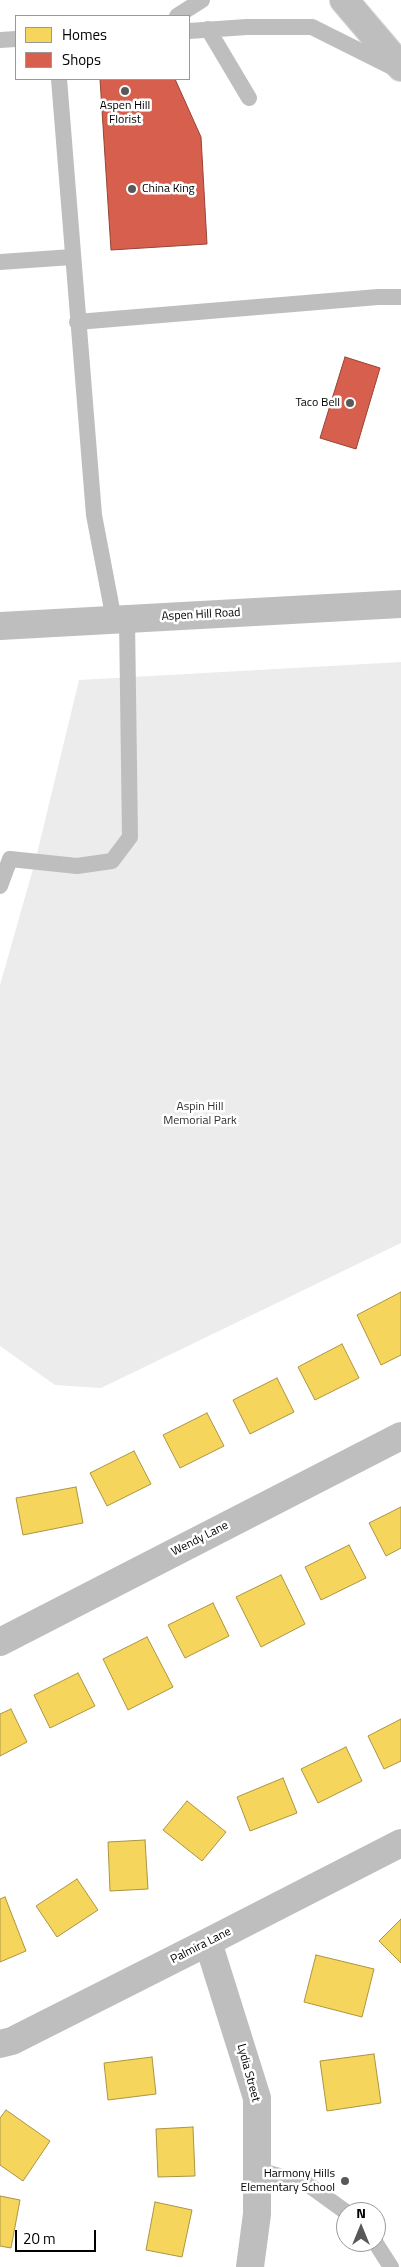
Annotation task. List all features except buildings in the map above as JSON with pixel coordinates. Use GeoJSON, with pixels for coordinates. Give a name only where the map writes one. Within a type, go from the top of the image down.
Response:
{"type":"FeatureCollection","features":[{"type":"Feature","properties":{"kind":"street"},"geometry":{"type":"LineString","coordinates":[[344,0],[401,67]]}},
{"type":"Feature","properties":{"kind":"street","name":"Aspen Hill Road"},"geometry":{"type":"LineString","coordinates":[[0,626],[401,604]]}},
{"type":"Feature","properties":{"kind":"street","name":"Wendy Lane"},"geometry":{"type":"LineString","coordinates":[[0,1642],[401,1436]]}},
{"type":"Feature","properties":{"kind":"street","name":"Palmira Lane"},"geometry":{"type":"LineString","coordinates":[[0,2044],[12,2041],[401,1843]]}},
{"type":"Feature","properties":{"kind":"street","name":"Lydia Street"},"geometry":{"type":"LineString","coordinates":[[208,1942],[257,2098],[257,2214],[250,2267]]}},
{"type":"Feature","properties":{"kind":"lane"},"geometry":{"type":"LineString","coordinates":[[179,15],[202,0]]}},
{"type":"Feature","properties":{"kind":"lane"},"geometry":{"type":"LineString","coordinates":[[190,30],[312,27],[401,72]]}},
{"type":"Feature","properties":{"kind":"lane"},"geometry":{"type":"LineString","coordinates":[[208,29],[249,98]]}},
{"type":"Feature","properties":{"kind":"lane"},"geometry":{"type":"LineString","coordinates":[[0,40],[15,39]]}},
{"type":"Feature","properties":{"kind":"lane"},"geometry":{"type":"LineString","coordinates":[[0,886],[10,859],[77,866],[112,861],[130,837],[121,619],[94,516],[59,80]]}},
{"type":"Feature","properties":{"kind":"lane"},"geometry":{"type":"LineString","coordinates":[[0,262],[72,257]]}},
{"type":"Feature","properties":{"kind":"lane"},"geometry":{"type":"LineString","coordinates":[[77,322],[378,297],[401,297]]}},
{"type":"Feature","properties":{"kind":"lane"},"geometry":{"type":"LineString","coordinates":[[257,2170],[306,2183],[336,2205]]}},
{"type":"Feature","properties":{"kind":"lane"},"geometry":{"type":"LineString","coordinates":[[381,2252],[391,2267]]}},
{"type":"Feature","properties":{"kind":"green space","name":"Aspin Hill Memorial Park"},"geometry":{"type":"Polygon","coordinates":[[[401,662],[401,1243],[101,1388],[55,1385],[0,1346],[0,985],[35,862],[79,680],[401,662]]]}},
{"type":"Feature","properties":{"kind":"place","name":"Aspen Hill Florist"},"geometry":{"type":"Point","coordinates":[125,91]}},
{"type":"Feature","properties":{"kind":"place","name":"China King"},"geometry":{"type":"Point","coordinates":[132,189]}},
{"type":"Feature","properties":{"kind":"place","name":"Taco Bell"},"geometry":{"type":"Point","coordinates":[350,403]}},
{"type":"Feature","properties":{"kind":"place","name":"Harmony Hills Elementary School"},"geometry":{"type":"Point","coordinates":[345,2181]}}]}
